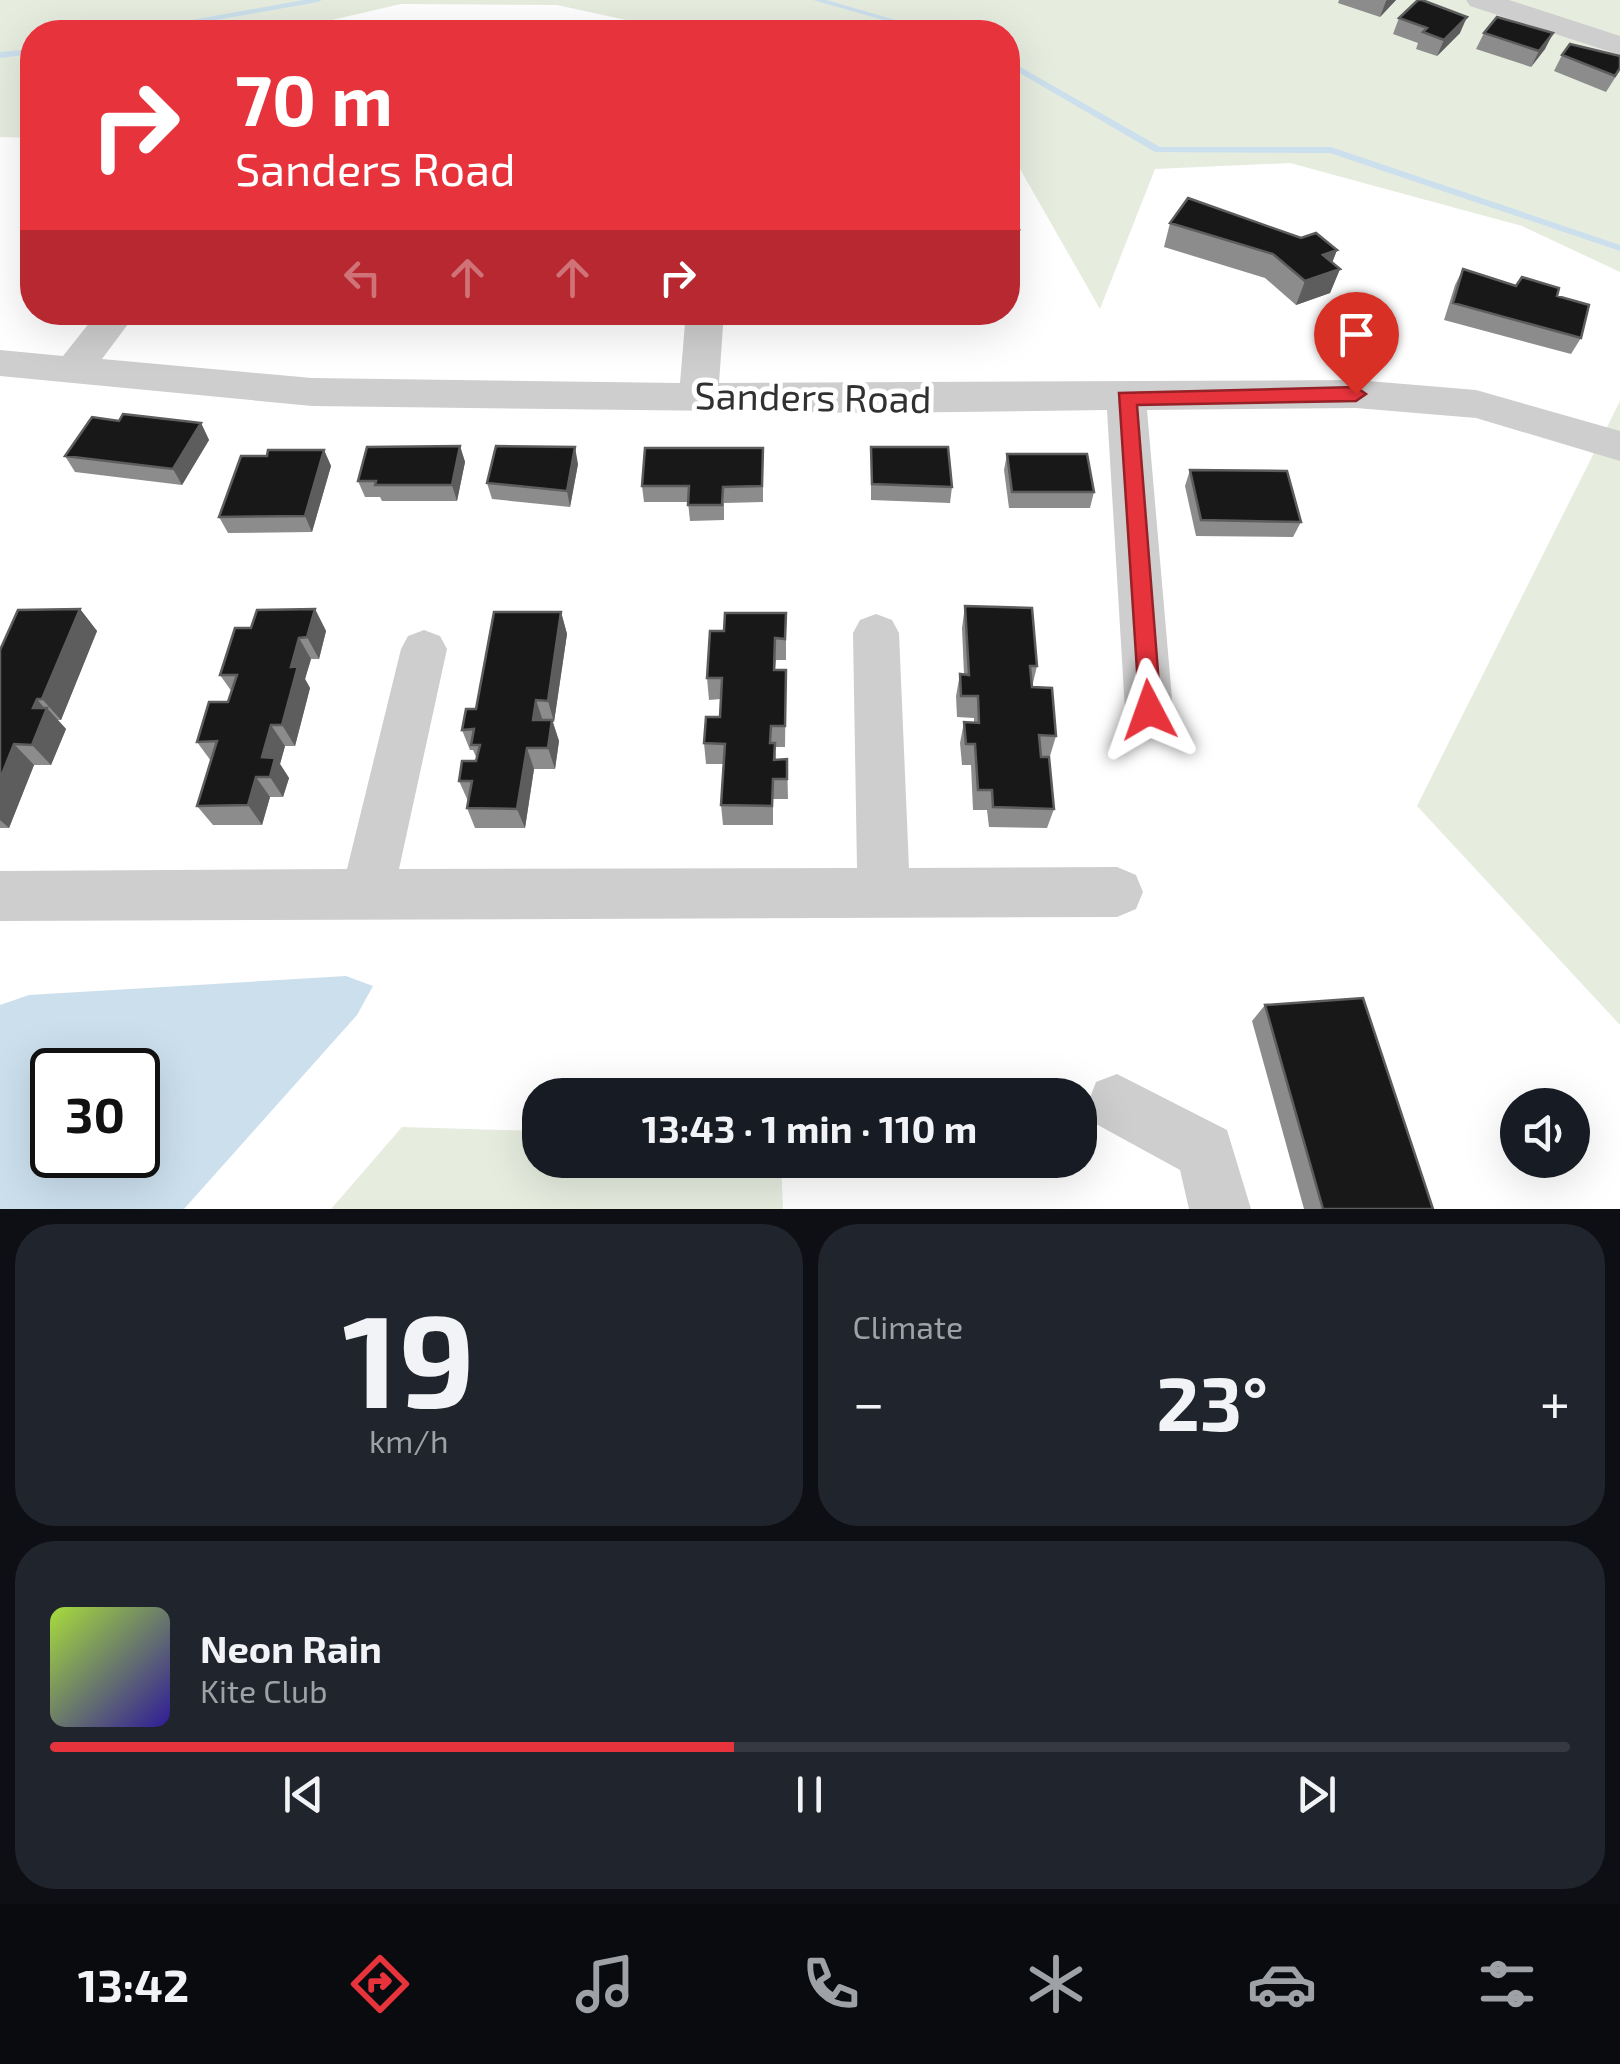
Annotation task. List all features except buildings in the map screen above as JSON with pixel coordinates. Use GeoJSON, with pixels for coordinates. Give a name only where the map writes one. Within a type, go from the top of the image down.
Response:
{"type":"FeatureCollection","features":[{"type":"Feature","properties":{"kind":"street"},"geometry":{"type":"LineString","coordinates":[[1480,0],[1620,46]]}},
{"type":"Feature","properties":{"kind":"street"},"geometry":{"type":"LineString","coordinates":[[72,372],[109,325]]}},
{"type":"Feature","properties":{"kind":"street"},"geometry":{"type":"LineString","coordinates":[[698,397],[703,325]]}},
{"type":"Feature","properties":{"kind":"street","name":"Sanders Road"},"geometry":{"type":"LineString","coordinates":[[0,363],[312,392],[1126,398],[1356,394],[1476,404],[1558,424],[1620,446]]}},
{"type":"Feature","properties":{"kind":"street"},"geometry":{"type":"LineString","coordinates":[[1126,398],[1149,710]]}},
{"type":"Feature","properties":{"kind":"street"},"geometry":{"type":"LineString","coordinates":[[876,633],[884,893]]}},
{"type":"Feature","properties":{"kind":"street"},"geometry":{"type":"LineString","coordinates":[[367,894],[424,649]]}},
{"type":"Feature","properties":{"kind":"street"},"geometry":{"type":"LineString","coordinates":[[0,896],[1117,892]]}},
{"type":"Feature","properties":{"kind":"street"},"geometry":{"type":"LineString","coordinates":[[1117,1104],[1206,1151],[1220,1209]]}},
{"type":"Feature","properties":{"kind":"shaded area"},"geometry":{"type":"Polygon","coordinates":[[[0,0],[1620,0],[1620,272],[1522,226],[1290,163],[1155,169],[1100,309],[1020,169],[1020,20],[626,20],[557,5],[401,4],[332,20],[20,20],[20,138],[0,137],[0,0]]]}},
{"type":"Feature","properties":{"kind":"shaded area"},"geometry":{"type":"Polygon","coordinates":[[[1620,401],[1620,1025],[1417,806],[1620,401]]]}},
{"type":"Feature","properties":{"kind":"shaded area"},"geometry":{"type":"Polygon","coordinates":[[[402,1127],[522,1130],[522,1178],[782,1178],[783,1209],[331,1209],[402,1127]]]}},
{"type":"Feature","properties":{"kind":"water"},"geometry":{"type":"Polygon","coordinates":[[[346,976],[373,986],[357,1015],[184,1209],[0,1209],[0,1005],[29,995],[346,976]]]}},
{"type":"Feature","properties":{"kind":"waterway"},"geometry":{"type":"LineString","coordinates":[[204,20],[318,0]]}},
{"type":"Feature","properties":{"kind":"waterway"},"geometry":{"type":"LineString","coordinates":[[817,0],[890,20]]}},
{"type":"Feature","properties":{"kind":"waterway"},"geometry":{"type":"LineString","coordinates":[[0,55],[20,53]]}},
{"type":"Feature","properties":{"kind":"waterway"},"geometry":{"type":"LineString","coordinates":[[1020,70],[1158,150],[1331,150],[1620,248]]}},
{"type":"Feature","properties":{"kind":"route"},"geometry":{"type":"LineString","coordinates":[[1149,710],[1126,398],[1356,394]]}}]}
